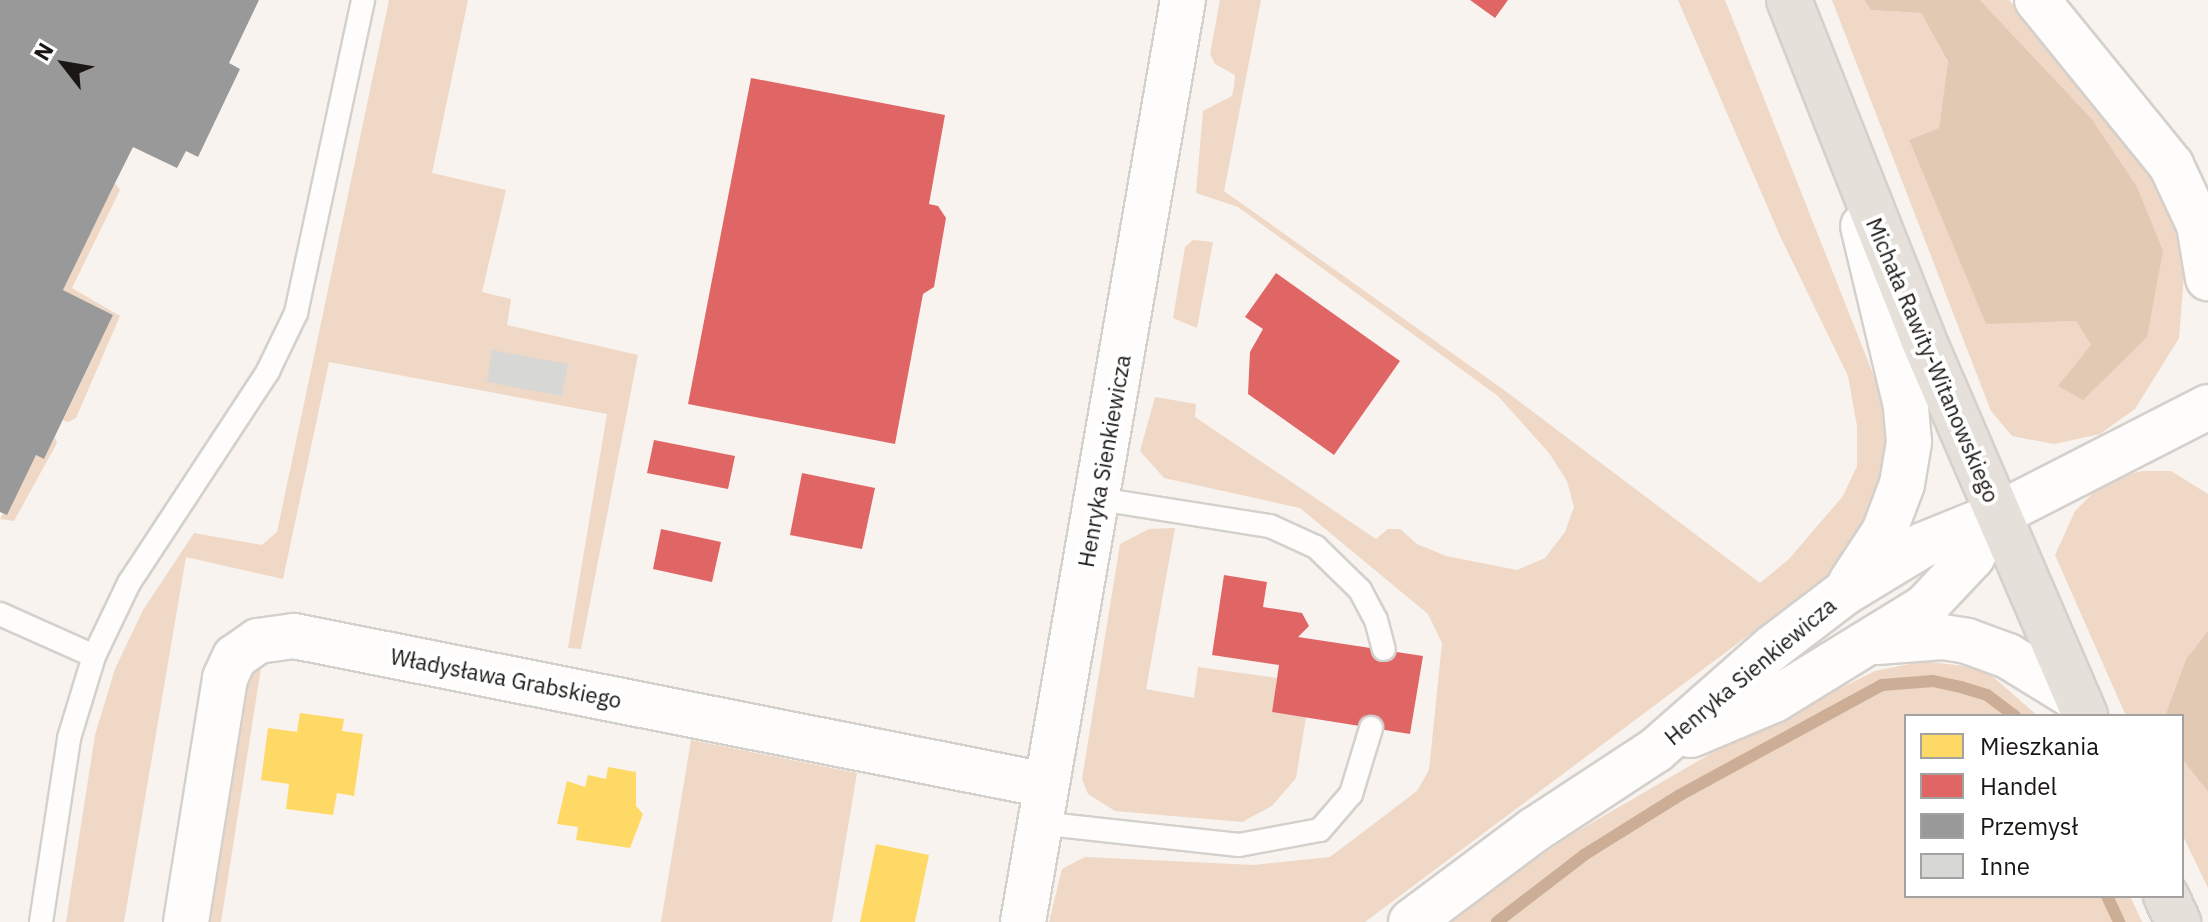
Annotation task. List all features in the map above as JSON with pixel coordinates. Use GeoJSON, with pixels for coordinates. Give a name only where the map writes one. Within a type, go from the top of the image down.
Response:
{"type":"FeatureCollection","features":[{"type":"Feature","properties":{"kind":"main road","name":"Michała Rawity-Witanowskiego"},"geometry":{"type":"LineString","coordinates":[[1789,0],[1843,142],[1997,515],[2081,707]]}},
{"type":"Feature","properties":{"kind":"main road"},"geometry":{"type":"LineString","coordinates":[[2167,898],[2178,922]]}},
{"type":"Feature","properties":{"kind":"street","name":"Henryka Sienkiewicza"},"geometry":{"type":"LineString","coordinates":[[1023,922],[1099,499],[1183,0]]}},
{"type":"Feature","properties":{"kind":"street"},"geometry":{"type":"LineString","coordinates":[[2037,0],[2171,165],[2199,225],[2208,278]]}},
{"type":"Feature","properties":{"kind":"street","name":"Henryka Sienkiewicza"},"geometry":{"type":"LineString","coordinates":[[1843,142],[1906,406],[1909,442],[1902,484],[1884,532],[1844,593]]}},
{"type":"Feature","properties":{"kind":"street","name":"Henryka Sienkiewicza"},"geometry":{"type":"LineString","coordinates":[[1411,922],[1534,830],[1656,750],[1772,648],[1844,593],[1923,545],[1997,515],[2208,407]]}},
{"type":"Feature","properties":{"kind":"street","name":"Henryka Sienkiewicza"},"geometry":{"type":"LineString","coordinates":[[1656,750],[1774,700],[1875,643],[1925,607],[1972,557],[1997,515]]}},
{"type":"Feature","properties":{"kind":"street","name":"Władysława Grabskiego"},"geometry":{"type":"LineString","coordinates":[[186,922],[225,678],[235,657],[258,641],[294,636],[1043,804]]}},
{"type":"Feature","properties":{"kind":"street","name":"Henryka Sienkiewicza"},"geometry":{"type":"LineString","coordinates":[[1875,643],[1932,637],[1967,641],[2008,656],[2081,707]]}},
{"type":"Feature","properties":{"kind":"lane"},"geometry":{"type":"LineString","coordinates":[[41,922],[69,738],[94,656],[129,583],[289,332],[363,0]]}},
{"type":"Feature","properties":{"kind":"lane"},"geometry":{"type":"LineString","coordinates":[[1099,499],[1270,526],[1316,547],[1360,590],[1376,620],[1384,649]]}},
{"type":"Feature","properties":{"kind":"lane"},"geometry":{"type":"LineString","coordinates":[[0,614],[94,656]]}},
{"type":"Feature","properties":{"kind":"lane"},"geometry":{"type":"LineString","coordinates":[[1043,804],[1239,845],[1295,837],[1320,830],[1351,794],[1371,728]]}},
{"type":"Feature","properties":{"kind":"shaded area"},"geometry":{"type":"Polygon","coordinates":[[[389,0],[468,0],[432,173],[506,190],[482,292],[511,299],[507,325],[638,355],[581,649],[568,648],[607,414],[329,362],[283,579],[186,557],[124,922],[66,922],[95,735],[115,669],[143,610],[194,533],[262,545],[277,532],[389,0]]]}},
{"type":"Feature","properties":{"kind":"shaded area"},"geometry":{"type":"Polygon","coordinates":[[[1220,0],[1261,0],[1224,191],[1504,390],[1760,583],[1789,559],[1843,496],[1857,466],[1857,426],[1848,376],[1781,238],[1678,0],[1725,0],[1885,404],[1888,456],[1873,515],[1833,572],[1365,922],[1049,922],[1062,869],[1085,857],[1254,865],[1330,857],[1417,791],[1429,770],[1442,643],[1428,614],[1300,508],[1164,478],[1140,451],[1155,397],[1196,404],[1195,417],[1376,539],[1388,529],[1400,529],[1417,544],[1446,556],[1517,570],[1545,558],[1565,532],[1574,507],[1567,481],[1549,453],[1498,396],[1238,207],[1196,193],[1203,111],[1232,96],[1234,87],[1235,75],[1215,64],[1210,54],[1220,0]]]}},
{"type":"Feature","properties":{"kind":"shaded area"},"geometry":{"type":"Polygon","coordinates":[[[1832,0],[1864,0],[1871,10],[1921,13],[1948,63],[1939,128],[1909,140],[1986,323],[2076,321],[2091,345],[2147,337],[2091,118],[1980,0],[2009,0],[2111,116],[2166,198],[2185,263],[2179,338],[2135,409],[2100,434],[2054,444],[2012,436],[1991,411],[1832,0]]]}},
{"type":"Feature","properties":{"kind":"shaded area"},"geometry":{"type":"Polygon","coordinates":[[[1864,0],[1980,0],[2091,118],[2137,187],[2163,251],[2147,337],[2083,400],[2058,386],[2091,345],[2076,321],[1986,324],[1909,140],[1939,128],[1948,62],[1921,13],[1871,10],[1864,0]]]}},
{"type":"Feature","properties":{"kind":"shaded area"},"geometry":{"type":"Polygon","coordinates":[[[115,183],[120,190],[72,288],[120,316],[76,418],[68,422],[63,420],[113,315],[63,290],[115,183]]]}},
{"type":"Feature","properties":{"kind":"shaded area"},"geometry":{"type":"Polygon","coordinates":[[[1193,240],[1213,242],[1197,328],[1173,318],[1185,247],[1193,240]]]}},
{"type":"Feature","properties":{"kind":"shaded area"},"geometry":{"type":"Polygon","coordinates":[[[55,437],[57,443],[14,521],[0,519],[36,455],[44,459],[55,437]]]}},
{"type":"Feature","properties":{"kind":"shaded area"},"geometry":{"type":"Polygon","coordinates":[[[2142,471],[2171,471],[2208,494],[2208,631],[2186,659],[2166,714],[2125,714],[2055,555],[2075,511],[2106,480],[2142,471]]]}},
{"type":"Feature","properties":{"kind":"shaded area"},"geometry":{"type":"Polygon","coordinates":[[[1175,528],[1146,689],[1194,698],[1198,667],[1277,678],[1272,712],[1306,717],[1296,778],[1272,806],[1242,822],[1115,811],[1088,794],[1082,779],[1120,544],[1149,529],[1175,528]]]}},
{"type":"Feature","properties":{"kind":"shaded area"},"geometry":{"type":"Polygon","coordinates":[[[2208,631],[2208,792],[2184,762],[2184,714],[2166,714],[2186,659],[2208,631]]]}},
{"type":"Feature","properties":{"kind":"shaded area"},"geometry":{"type":"Polygon","coordinates":[[[263,655],[221,922],[192,922],[234,675],[263,655]]]}},
{"type":"Feature","properties":{"kind":"shaded area"},"geometry":{"type":"Polygon","coordinates":[[[1924,661],[1971,667],[1992,676],[2036,714],[1904,714],[1904,898],[2131,898],[2142,922],[1445,922],[1571,835],[1722,747],[1875,671],[1924,661]]]}},
{"type":"Feature","properties":{"kind":"shaded area"},"geometry":{"type":"Polygon","coordinates":[[[691,740],[857,773],[832,922],[661,922],[691,740]]]}},
{"type":"Feature","properties":{"kind":"shaded area"},"geometry":{"type":"Polygon","coordinates":[[[2184,762],[2208,792],[2208,888],[2184,838],[2184,762]]]}},
{"type":"Feature","properties":{"kind":"building: Mieszkania"},"geometry":{"type":"Polygon","coordinates":[[[300,713],[344,719],[342,731],[363,734],[354,796],[337,793],[333,815],[286,809],[289,784],[261,780],[268,728],[297,732],[300,713]]]}},
{"type":"Feature","properties":{"kind":"building: Mieszkania"},"geometry":{"type":"Polygon","coordinates":[[[608,767],[636,772],[636,806],[643,814],[630,848],[576,840],[578,827],[557,824],[567,781],[585,787],[588,775],[606,779],[608,767]]]}},
{"type":"Feature","properties":{"kind":"building: Mieszkania"},"geometry":{"type":"Polygon","coordinates":[[[876,844],[929,855],[915,922],[860,922],[876,844]]]}},
{"type":"Feature","properties":{"kind":"building: Handel"},"geometry":{"type":"Polygon","coordinates":[[[1470,0],[1508,0],[1495,18],[1470,0]]]}},
{"type":"Feature","properties":{"kind":"building: Handel"},"geometry":{"type":"Polygon","coordinates":[[[751,78],[945,115],[929,204],[938,206],[946,218],[934,287],[923,294],[895,444],[688,404],[751,78]]]}},
{"type":"Feature","properties":{"kind":"building: Handel"},"geometry":{"type":"Polygon","coordinates":[[[1276,273],[1400,361],[1334,455],[1248,394],[1250,352],[1263,329],[1245,317],[1276,273]]]}},
{"type":"Feature","properties":{"kind":"building: Handel"},"geometry":{"type":"Polygon","coordinates":[[[654,440],[735,456],[728,489],[647,473],[654,440]]]}},
{"type":"Feature","properties":{"kind":"building: Handel"},"geometry":{"type":"Polygon","coordinates":[[[802,473],[875,488],[862,549],[790,535],[802,473]]]}},
{"type":"Feature","properties":{"kind":"building: Handel"},"geometry":{"type":"Polygon","coordinates":[[[661,529],[721,542],[712,582],[653,569],[661,529]]]}},
{"type":"Feature","properties":{"kind":"building: Handel"},"geometry":{"type":"Polygon","coordinates":[[[1224,575],[1267,582],[1263,607],[1302,613],[1309,626],[1298,637],[1423,656],[1410,734],[1272,712],[1279,665],[1212,655],[1224,575]]]}},
{"type":"Feature","properties":{"kind":"building: Przemysł"},"geometry":{"type":"Polygon","coordinates":[[[0,0],[259,0],[229,63],[240,69],[198,157],[186,151],[177,168],[133,147],[115,183],[63,290],[113,315],[44,459],[36,455],[7,515],[0,512],[0,0]]]}},
{"type":"Feature","properties":{"kind":"building: Inne"},"geometry":{"type":"Polygon","coordinates":[[[492,350],[568,364],[562,396],[487,382],[492,350]]]}},
{"type":"Feature","properties":{"kind":"waterway"},"geometry":{"type":"LineString","coordinates":[[1497,922],[1584,855],[1680,795],[1882,685],[1933,681],[1961,687],[1987,695],[2012,714]]}},
{"type":"Feature","properties":{"kind":"waterway"},"geometry":{"type":"LineString","coordinates":[[2108,898],[2119,922]]}}]}
